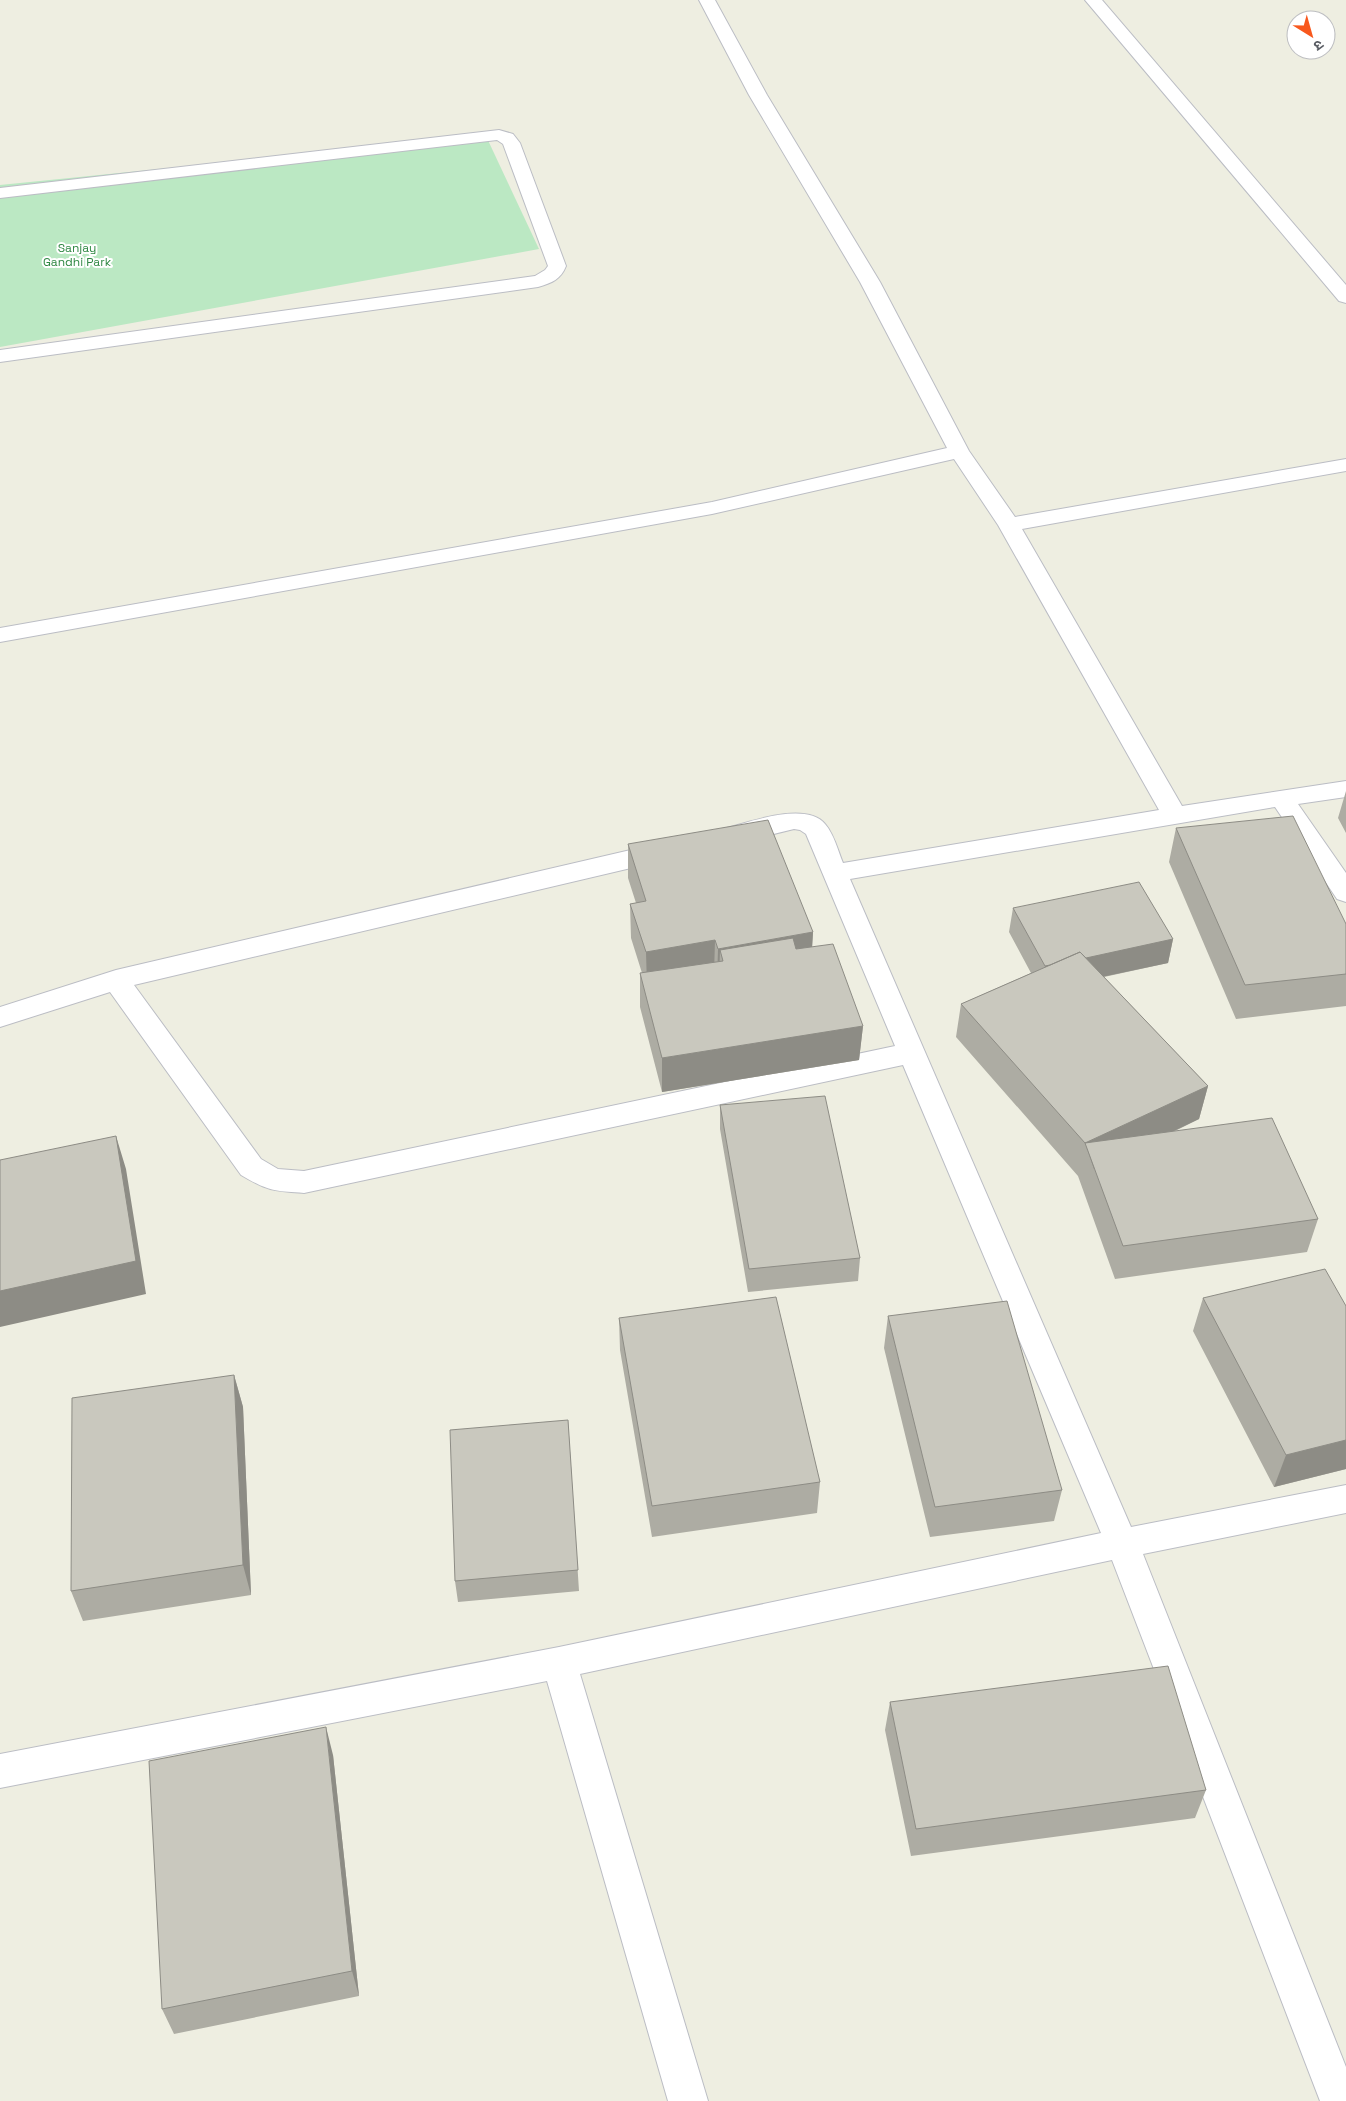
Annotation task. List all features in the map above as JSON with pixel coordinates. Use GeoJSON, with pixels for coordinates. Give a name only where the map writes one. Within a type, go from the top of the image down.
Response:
{"type":"FeatureCollection","features":[{"type":"Feature","properties":{"kind":"street"},"geometry":{"type":"LineString","coordinates":[[707,0],[758,95],[870,282],[959,451],[1009,525],[1175,816]]}},
{"type":"Feature","properties":{"kind":"street"},"geometry":{"type":"LineString","coordinates":[[1093,0],[1346,297]]}},
{"type":"Feature","properties":{"kind":"street"},"geometry":{"type":"LineString","coordinates":[[0,194],[499,135],[511,143],[556,266],[555,272],[550,277],[538,281],[0,356]]}},
{"type":"Feature","properties":{"kind":"street"},"geometry":{"type":"LineString","coordinates":[[0,635],[712,508],[959,451]]}},
{"type":"Feature","properties":{"kind":"street"},"geometry":{"type":"LineString","coordinates":[[1009,525],[1346,465]]}},
{"type":"Feature","properties":{"kind":"street"},"geometry":{"type":"LineString","coordinates":[[836,874],[1280,798],[1346,789]]}},
{"type":"Feature","properties":{"kind":"street"},"geometry":{"type":"LineString","coordinates":[[1280,798],[1346,893]]}},
{"type":"Feature","properties":{"kind":"street"},"geometry":{"type":"LineString","coordinates":[[0,1017],[116,980],[794,821],[806,822],[816,829],[1122,1543],[1340,2101]]}},
{"type":"Feature","properties":{"kind":"street"},"geometry":{"type":"LineString","coordinates":[[116,980],[251,1167],[273,1180],[304,1182],[913,1053]]}},
{"type":"Feature","properties":{"kind":"street"},"geometry":{"type":"LineString","coordinates":[[0,1771],[559,1663],[1122,1543],[1346,1499]]}},
{"type":"Feature","properties":{"kind":"street"},"geometry":{"type":"LineString","coordinates":[[559,1663],[688,2101]]}},
{"type":"Feature","properties":{"kind":"green space","name":"Sanjay Gandhi Park"},"geometry":{"type":"Polygon","coordinates":[[[486,136],[539,249],[0,347],[0,185],[486,136]]]}},
{"type":"Feature","properties":{"kind":"building"},"geometry":{"type":"Polygon","coordinates":[[[1293,816],[1346,924],[1346,974],[1245,985],[1176,828],[1293,816]]]}},
{"type":"Feature","properties":{"kind":"building"},"geometry":{"type":"Polygon","coordinates":[[[768,820],[813,932],[718,949],[715,940],[646,952],[630,904],[646,901],[628,844],[768,820]]]}},
{"type":"Feature","properties":{"kind":"building"},"geometry":{"type":"Polygon","coordinates":[[[1139,882],[1173,939],[1086,958],[1080,952],[1045,966],[1013,908],[1139,882]]]}},
{"type":"Feature","properties":{"kind":"building"},"geometry":{"type":"Polygon","coordinates":[[[793,938],[796,949],[833,944],[863,1026],[662,1058],[640,973],[723,961],[720,950],[793,938]]]}},
{"type":"Feature","properties":{"kind":"building"},"geometry":{"type":"Polygon","coordinates":[[[1080,952],[1208,1086],[1085,1143],[961,1004],[1080,952]]]}},
{"type":"Feature","properties":{"kind":"building"},"geometry":{"type":"Polygon","coordinates":[[[825,1096],[860,1258],[749,1269],[720,1105],[825,1096]]]}},
{"type":"Feature","properties":{"kind":"building"},"geometry":{"type":"Polygon","coordinates":[[[1272,1118],[1318,1219],[1123,1246],[1085,1143],[1272,1118]]]}},
{"type":"Feature","properties":{"kind":"building"},"geometry":{"type":"Polygon","coordinates":[[[116,1136],[136,1261],[0,1291],[0,1160],[116,1136]]]}},
{"type":"Feature","properties":{"kind":"building"},"geometry":{"type":"Polygon","coordinates":[[[1325,1269],[1346,1306],[1346,1440],[1286,1455],[1203,1298],[1325,1269]]]}},
{"type":"Feature","properties":{"kind":"building"},"geometry":{"type":"Polygon","coordinates":[[[776,1297],[820,1482],[652,1506],[619,1318],[776,1297]]]}},
{"type":"Feature","properties":{"kind":"building"},"geometry":{"type":"Polygon","coordinates":[[[1007,1301],[1062,1490],[935,1507],[888,1316],[1007,1301]]]}},
{"type":"Feature","properties":{"kind":"building"},"geometry":{"type":"Polygon","coordinates":[[[234,1375],[243,1565],[71,1591],[72,1398],[234,1375]]]}},
{"type":"Feature","properties":{"kind":"building"},"geometry":{"type":"Polygon","coordinates":[[[568,1420],[578,1570],[455,1581],[450,1430],[568,1420]]]}},
{"type":"Feature","properties":{"kind":"building"},"geometry":{"type":"Polygon","coordinates":[[[1168,1666],[1206,1790],[916,1829],[890,1702],[1168,1666]]]}},
{"type":"Feature","properties":{"kind":"building"},"geometry":{"type":"Polygon","coordinates":[[[326,1727],[352,1971],[162,2009],[149,1761],[326,1727]]]}}]}
